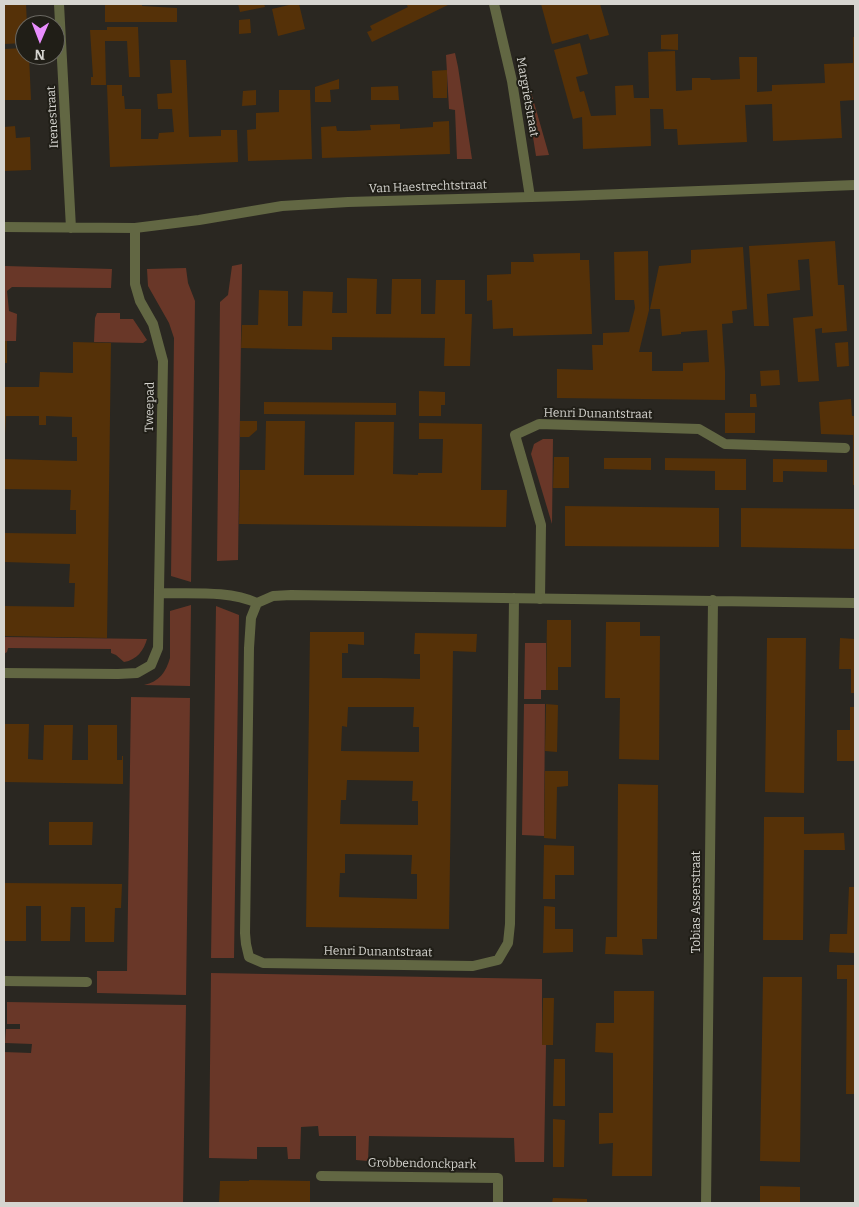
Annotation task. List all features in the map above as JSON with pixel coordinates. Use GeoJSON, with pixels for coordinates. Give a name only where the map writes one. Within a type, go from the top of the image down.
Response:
{"type":"FeatureCollection","features":[{"type":"Feature","properties":{"kind":"street","name":"Irenestraat"},"geometry":{"type":"LineString","coordinates":[[60,4],[71,228]]}},
{"type":"Feature","properties":{"kind":"street","name":"Margrietstraat"},"geometry":{"type":"LineString","coordinates":[[494,4],[512,81],[530,196]]}},
{"type":"Feature","properties":{"kind":"street","name":"Van Haestrechtstraat"},"geometry":{"type":"LineString","coordinates":[[4,227],[135,228],[282,206],[855,184]]}},
{"type":"Feature","properties":{"kind":"street","name":"Tweepad"},"geometry":{"type":"LineString","coordinates":[[4,673],[118,674],[137,672],[151,665],[158,648],[163,361],[153,324],[140,301],[135,284],[135,228]]}},
{"type":"Feature","properties":{"kind":"street","name":"Henri Dunantstraat"},"geometry":{"type":"LineString","coordinates":[[540,598],[541,525],[515,435],[539,424],[699,429],[725,444],[845,448]]}},
{"type":"Feature","properties":{"kind":"street"},"geometry":{"type":"LineString","coordinates":[[159,593],[244,597],[257,604],[273,596],[291,595],[855,603]]}},
{"type":"Feature","properties":{"kind":"street","name":"Henri Dunantstraat"},"geometry":{"type":"LineString","coordinates":[[257,604],[251,618],[249,648],[245,933],[249,957],[263,963],[473,966],[498,960],[508,944],[510,924],[514,598]]}},
{"type":"Feature","properties":{"kind":"street","name":"Tobias Asserstraat"},"geometry":{"type":"LineString","coordinates":[[706,1203],[713,600]]}},
{"type":"Feature","properties":{"kind":"street"},"geometry":{"type":"LineString","coordinates":[[4,981],[87,982]]}},
{"type":"Feature","properties":{"kind":"street","name":"Grobbendonckpark"},"geometry":{"type":"LineString","coordinates":[[321,1176],[498,1178],[498,1203]]}},
{"type":"Feature","properties":{"kind":"shaded area"},"geometry":{"type":"Polygon","coordinates":[[[455,53],[472,159],[457,159],[455,110],[449,109],[446,55],[455,53]]]}},
{"type":"Feature","properties":{"kind":"shaded area"},"geometry":{"type":"Polygon","coordinates":[[[531,92],[549,155],[536,156],[526,93],[531,92]]]}},
{"type":"Feature","properties":{"kind":"shaded area"},"geometry":{"type":"Polygon","coordinates":[[[242,264],[238,560],[217,561],[220,302],[228,295],[232,266],[242,264]]]}},
{"type":"Feature","properties":{"kind":"shaded area"},"geometry":{"type":"Polygon","coordinates":[[[5,266],[112,269],[111,288],[12,287],[7,291],[9,311],[17,314],[16,341],[4,341],[5,266]]]}},
{"type":"Feature","properties":{"kind":"shaded area"},"geometry":{"type":"Polygon","coordinates":[[[186,268],[188,283],[195,301],[191,582],[171,576],[174,338],[169,323],[148,286],[147,269],[186,268]]]}},
{"type":"Feature","properties":{"kind":"shaded area"},"geometry":{"type":"Polygon","coordinates":[[[97,313],[120,313],[120,319],[133,319],[147,340],[143,343],[94,342],[97,313]]]}},
{"type":"Feature","properties":{"kind":"shaded area"},"geometry":{"type":"Polygon","coordinates":[[[543,439],[553,439],[552,524],[531,454],[534,444],[543,439]]]}},
{"type":"Feature","properties":{"kind":"shaded area"},"geometry":{"type":"Polygon","coordinates":[[[191,605],[190,686],[144,685],[158,679],[164,672],[170,658],[170,611],[191,605]]]}},
{"type":"Feature","properties":{"kind":"shaded area"},"geometry":{"type":"Polygon","coordinates":[[[216,606],[239,615],[234,958],[211,958],[216,606]]]}},
{"type":"Feature","properties":{"kind":"shaded area"},"geometry":{"type":"Polygon","coordinates":[[[4,637],[147,639],[139,654],[133,659],[124,662],[111,653],[111,649],[8,648],[4,654],[4,637]]]}},
{"type":"Feature","properties":{"kind":"shaded area"},"geometry":{"type":"Polygon","coordinates":[[[525,643],[546,643],[546,690],[541,690],[541,699],[524,699],[525,643]]]}},
{"type":"Feature","properties":{"kind":"shaded area"},"geometry":{"type":"Polygon","coordinates":[[[131,697],[190,698],[186,995],[97,993],[97,971],[127,971],[131,697]]]}},
{"type":"Feature","properties":{"kind":"shaded area"},"geometry":{"type":"Polygon","coordinates":[[[524,704],[545,704],[544,836],[522,835],[524,704]]]}},
{"type":"Feature","properties":{"kind":"shaded area"},"geometry":{"type":"Polygon","coordinates":[[[211,973],[542,979],[542,1045],[546,1045],[544,1162],[515,1162],[514,1138],[369,1136],[368,1161],[356,1160],[356,1136],[319,1136],[318,1126],[301,1127],[300,1159],[288,1159],[287,1147],[257,1147],[257,1159],[209,1158],[211,973]]]}},
{"type":"Feature","properties":{"kind":"shaded area"},"geometry":{"type":"Polygon","coordinates":[[[7,1002],[186,1005],[183,1203],[4,1203],[4,1052],[31,1053],[32,1044],[5,1043],[6,1029],[20,1029],[20,1024],[7,1024],[7,1002]]]}},
{"type":"Feature","properties":{"kind":"building"},"geometry":{"type":"Polygon","coordinates":[[[4,4],[26,4],[27,15],[15,15],[15,43],[4,44],[4,4]]]}},
{"type":"Feature","properties":{"kind":"building"},"geometry":{"type":"Polygon","coordinates":[[[105,4],[142,4],[142,6],[177,8],[177,22],[105,22],[105,4]]]}},
{"type":"Feature","properties":{"kind":"building"},"geometry":{"type":"Polygon","coordinates":[[[238,4],[264,4],[265,7],[240,12],[238,4]]]}},
{"type":"Feature","properties":{"kind":"building"},"geometry":{"type":"Polygon","coordinates":[[[299,4],[305,29],[278,36],[272,9],[299,4]]]}},
{"type":"Feature","properties":{"kind":"building"},"geometry":{"type":"Polygon","coordinates":[[[406,4],[450,4],[372,42],[367,32],[372,30],[370,26],[408,7],[406,4]]]}},
{"type":"Feature","properties":{"kind":"building"},"geometry":{"type":"Polygon","coordinates":[[[541,4],[600,4],[609,35],[590,40],[588,34],[552,44],[541,4]]]}},
{"type":"Feature","properties":{"kind":"building"},"geometry":{"type":"Polygon","coordinates":[[[250,19],[251,33],[239,34],[239,20],[250,19]]]}},
{"type":"Feature","properties":{"kind":"building"},"geometry":{"type":"Polygon","coordinates":[[[107,27],[138,27],[140,77],[129,77],[127,41],[105,41],[106,85],[91,85],[91,77],[93,77],[90,30],[107,30],[107,27]]]}},
{"type":"Feature","properties":{"kind":"building"},"geometry":{"type":"Polygon","coordinates":[[[678,34],[678,50],[661,49],[661,35],[678,34]]]}},
{"type":"Feature","properties":{"kind":"building"},"geometry":{"type":"Polygon","coordinates":[[[853,37],[855,37],[855,100],[840,101],[842,138],[773,141],[772,104],[745,105],[747,142],[678,145],[677,129],[664,129],[663,109],[650,109],[651,146],[583,149],[582,117],[573,119],[554,50],[580,43],[588,74],[576,77],[580,92],[584,91],[591,116],[616,115],[615,86],[633,85],[634,98],[649,98],[648,52],[675,51],[676,91],[692,90],[692,78],[710,78],[711,80],[740,79],[739,57],[757,57],[757,92],[772,91],[772,85],[825,83],[824,64],[853,63],[853,37]]]}},
{"type":"Feature","properties":{"kind":"building"},"geometry":{"type":"Polygon","coordinates":[[[15,48],[15,65],[29,65],[31,100],[4,100],[4,49],[15,48]]]}},
{"type":"Feature","properties":{"kind":"building"},"geometry":{"type":"Polygon","coordinates":[[[170,60],[186,60],[189,137],[221,136],[221,130],[237,130],[238,162],[110,167],[107,85],[122,85],[125,109],[141,109],[141,139],[158,139],[159,133],[174,132],[172,109],[158,109],[157,94],[172,93],[170,60]]]}},
{"type":"Feature","properties":{"kind":"building"},"geometry":{"type":"Polygon","coordinates":[[[447,70],[447,98],[433,98],[432,71],[447,70]]]}},
{"type":"Feature","properties":{"kind":"building"},"geometry":{"type":"Polygon","coordinates":[[[339,79],[339,89],[330,90],[331,102],[315,102],[315,87],[339,79]]]}},
{"type":"Feature","properties":{"kind":"building"},"geometry":{"type":"Polygon","coordinates":[[[398,86],[399,100],[371,100],[371,87],[398,86]]]}},
{"type":"Feature","properties":{"kind":"building"},"geometry":{"type":"Polygon","coordinates":[[[256,90],[256,105],[242,106],[243,91],[256,90]]]}},
{"type":"Feature","properties":{"kind":"building"},"geometry":{"type":"Polygon","coordinates":[[[279,90],[310,90],[312,159],[248,161],[247,130],[256,129],[256,113],[279,112],[279,90]]]}},
{"type":"Feature","properties":{"kind":"building"},"geometry":{"type":"Polygon","coordinates":[[[449,121],[450,154],[322,158],[321,127],[336,126],[337,131],[353,131],[371,130],[370,125],[400,124],[400,129],[433,127],[433,122],[449,121]]]}},
{"type":"Feature","properties":{"kind":"building"},"geometry":{"type":"Polygon","coordinates":[[[15,126],[16,138],[30,137],[31,170],[4,171],[4,127],[15,126]]]}},
{"type":"Feature","properties":{"kind":"building"},"geometry":{"type":"Polygon","coordinates":[[[835,241],[838,285],[844,285],[847,331],[822,333],[822,328],[815,329],[819,381],[798,382],[793,318],[813,316],[809,259],[798,260],[800,290],[767,294],[769,326],[754,326],[749,246],[835,241]]]}},
{"type":"Feature","properties":{"kind":"building"},"geometry":{"type":"Polygon","coordinates":[[[743,247],[747,309],[732,311],[733,323],[722,324],[725,400],[557,398],[557,369],[593,370],[592,345],[603,345],[603,333],[629,332],[635,308],[634,300],[615,300],[614,252],[648,251],[649,310],[639,352],[652,352],[652,371],[683,371],[683,363],[709,362],[707,330],[662,336],[660,309],[650,309],[659,266],[691,263],[691,250],[743,247]]]}},
{"type":"Feature","properties":{"kind":"building"},"geometry":{"type":"Polygon","coordinates":[[[580,253],[580,260],[589,260],[592,334],[513,336],[513,328],[493,329],[492,300],[487,301],[487,275],[511,274],[511,262],[534,262],[533,254],[580,253]]]}},
{"type":"Feature","properties":{"kind":"building"},"geometry":{"type":"Polygon","coordinates":[[[347,278],[377,279],[376,314],[391,314],[392,279],[421,279],[421,314],[435,314],[436,280],[465,280],[465,314],[472,314],[470,366],[444,366],[445,338],[332,337],[332,350],[241,348],[242,325],[258,325],[259,290],[288,291],[288,326],[302,326],[303,291],[333,292],[332,313],[347,313],[347,278]]]}},
{"type":"Feature","properties":{"kind":"building"},"geometry":{"type":"Polygon","coordinates":[[[4,341],[7,341],[7,363],[4,363],[4,341]]]}},
{"type":"Feature","properties":{"kind":"building"},"geometry":{"type":"Polygon","coordinates":[[[73,342],[111,343],[107,638],[4,636],[4,606],[74,607],[75,583],[69,583],[70,564],[4,562],[4,533],[76,534],[76,510],[70,510],[71,490],[4,489],[4,459],[77,461],[77,437],[72,437],[72,417],[46,416],[46,425],[39,425],[39,416],[6,416],[4,435],[4,387],[39,387],[40,372],[73,373],[73,342]]]}},
{"type":"Feature","properties":{"kind":"building"},"geometry":{"type":"Polygon","coordinates":[[[848,342],[849,366],[837,367],[835,343],[848,342]]]}},
{"type":"Feature","properties":{"kind":"building"},"geometry":{"type":"Polygon","coordinates":[[[779,370],[780,385],[761,386],[760,371],[779,370]]]}},
{"type":"Feature","properties":{"kind":"building"},"geometry":{"type":"Polygon","coordinates":[[[419,391],[445,392],[445,405],[441,405],[441,416],[419,416],[419,391]]]}},
{"type":"Feature","properties":{"kind":"building"},"geometry":{"type":"Polygon","coordinates":[[[750,394],[756,394],[757,407],[750,407],[750,394]]]}},
{"type":"Feature","properties":{"kind":"building"},"geometry":{"type":"Polygon","coordinates":[[[851,399],[852,416],[855,416],[855,485],[853,485],[853,435],[821,434],[819,402],[851,399]]]}},
{"type":"Feature","properties":{"kind":"building"},"geometry":{"type":"Polygon","coordinates":[[[264,402],[396,403],[396,415],[264,414],[264,402]]]}},
{"type":"Feature","properties":{"kind":"building"},"geometry":{"type":"Polygon","coordinates":[[[725,413],[755,413],[755,433],[725,433],[725,413]]]}},
{"type":"Feature","properties":{"kind":"building"},"geometry":{"type":"Polygon","coordinates":[[[240,421],[257,421],[257,430],[249,437],[240,437],[240,421]]]}},
{"type":"Feature","properties":{"kind":"building"},"geometry":{"type":"Polygon","coordinates":[[[266,421],[305,421],[304,475],[354,475],[355,422],[394,422],[393,474],[418,475],[418,473],[442,473],[443,439],[419,439],[419,423],[482,424],[481,490],[507,490],[506,527],[239,524],[240,470],[265,470],[266,421]]]}},
{"type":"Feature","properties":{"kind":"building"},"geometry":{"type":"Polygon","coordinates":[[[554,457],[569,457],[569,488],[553,488],[554,457]]]}},
{"type":"Feature","properties":{"kind":"building"},"geometry":{"type":"Polygon","coordinates":[[[604,458],[651,458],[651,470],[604,469],[604,458]]]}},
{"type":"Feature","properties":{"kind":"building"},"geometry":{"type":"Polygon","coordinates":[[[665,458],[746,459],[746,490],[715,490],[715,471],[665,470],[665,458]]]}},
{"type":"Feature","properties":{"kind":"building"},"geometry":{"type":"Polygon","coordinates":[[[773,459],[827,460],[827,472],[783,471],[783,482],[773,482],[773,459]]]}},
{"type":"Feature","properties":{"kind":"building"},"geometry":{"type":"Polygon","coordinates":[[[565,506],[719,508],[719,547],[565,546],[565,506]]]}},
{"type":"Feature","properties":{"kind":"building"},"geometry":{"type":"Polygon","coordinates":[[[741,508],[855,509],[855,549],[741,547],[741,508]]]}},
{"type":"Feature","properties":{"kind":"building"},"geometry":{"type":"Polygon","coordinates":[[[547,620],[571,620],[571,667],[558,667],[558,690],[546,690],[547,620]]]}},
{"type":"Feature","properties":{"kind":"building"},"geometry":{"type":"Polygon","coordinates":[[[606,622],[640,622],[640,636],[660,636],[659,760],[619,759],[620,698],[605,698],[606,622]]]}},
{"type":"Feature","properties":{"kind":"building"},"geometry":{"type":"Polygon","coordinates":[[[310,632],[364,632],[364,645],[348,644],[348,653],[342,653],[342,678],[420,679],[420,654],[414,654],[415,633],[477,634],[476,652],[453,651],[449,929],[306,927],[310,632]],[[348,707],[347,727],[342,726],[341,751],[419,752],[419,727],[413,727],[414,707],[348,707]],[[347,780],[346,800],[341,800],[340,824],[418,825],[418,801],[412,801],[413,781],[347,780]],[[345,854],[345,873],[340,873],[339,897],[417,899],[417,874],[411,874],[412,855],[345,854]]]}},
{"type":"Feature","properties":{"kind":"building"},"geometry":{"type":"Polygon","coordinates":[[[767,638],[806,638],[804,793],[765,792],[767,638]]]}},
{"type":"Feature","properties":{"kind":"building"},"geometry":{"type":"Polygon","coordinates":[[[840,638],[855,639],[855,693],[851,693],[851,669],[839,669],[840,638]]]}},
{"type":"Feature","properties":{"kind":"building"},"geometry":{"type":"Polygon","coordinates":[[[546,704],[558,705],[557,752],[545,751],[546,704]]]}},
{"type":"Feature","properties":{"kind":"building"},"geometry":{"type":"Polygon","coordinates":[[[850,707],[855,707],[855,761],[837,761],[837,730],[850,730],[850,707]]]}},
{"type":"Feature","properties":{"kind":"building"},"geometry":{"type":"Polygon","coordinates":[[[4,724],[29,724],[28,759],[43,760],[44,725],[73,725],[72,760],[88,760],[88,725],[117,725],[117,760],[122,760],[123,756],[123,784],[4,782],[4,724]]]}},
{"type":"Feature","properties":{"kind":"building"},"geometry":{"type":"Polygon","coordinates":[[[545,771],[568,771],[568,786],[557,787],[556,839],[544,838],[545,771]]]}},
{"type":"Feature","properties":{"kind":"building"},"geometry":{"type":"Polygon","coordinates":[[[618,784],[658,785],[657,939],[642,939],[643,955],[605,954],[606,937],[617,937],[618,784]]]}},
{"type":"Feature","properties":{"kind":"building"},"geometry":{"type":"Polygon","coordinates":[[[764,817],[804,817],[804,834],[844,833],[845,850],[804,850],[803,940],[763,940],[764,817]]]}},
{"type":"Feature","properties":{"kind":"building"},"geometry":{"type":"Polygon","coordinates":[[[49,822],[93,822],[92,845],[49,845],[49,822]]]}},
{"type":"Feature","properties":{"kind":"building"},"geometry":{"type":"Polygon","coordinates":[[[544,845],[574,846],[574,875],[555,875],[555,899],[543,899],[544,845]]]}},
{"type":"Feature","properties":{"kind":"building"},"geometry":{"type":"Polygon","coordinates":[[[4,883],[122,884],[121,908],[115,908],[114,942],[85,942],[85,907],[71,907],[70,941],[41,941],[41,906],[26,906],[26,941],[4,941],[4,883]]]}},
{"type":"Feature","properties":{"kind":"building"},"geometry":{"type":"Polygon","coordinates":[[[849,887],[855,887],[855,953],[829,952],[830,934],[847,934],[849,887]]]}},
{"type":"Feature","properties":{"kind":"building"},"geometry":{"type":"Polygon","coordinates":[[[544,906],[555,907],[555,929],[573,929],[573,952],[543,953],[544,906]]]}},
{"type":"Feature","properties":{"kind":"building"},"geometry":{"type":"Polygon","coordinates":[[[837,965],[855,965],[855,1094],[846,1094],[847,979],[837,979],[837,965]]]}},
{"type":"Feature","properties":{"kind":"building"},"geometry":{"type":"Polygon","coordinates":[[[763,977],[802,977],[800,1162],[760,1161],[763,977]]]}},
{"type":"Feature","properties":{"kind":"building"},"geometry":{"type":"Polygon","coordinates":[[[614,991],[654,991],[652,1176],[612,1176],[613,1143],[599,1144],[599,1113],[613,1113],[613,1053],[595,1052],[596,1023],[614,1023],[614,991]]]}},
{"type":"Feature","properties":{"kind":"building"},"geometry":{"type":"Polygon","coordinates":[[[543,998],[554,998],[553,1045],[542,1045],[543,998]]]}},
{"type":"Feature","properties":{"kind":"building"},"geometry":{"type":"Polygon","coordinates":[[[554,1059],[565,1059],[565,1106],[553,1106],[554,1059]]]}},
{"type":"Feature","properties":{"kind":"building"},"geometry":{"type":"Polygon","coordinates":[[[553,1119],[565,1120],[564,1167],[553,1167],[553,1119]]]}},
{"type":"Feature","properties":{"kind":"building"},"geometry":{"type":"Polygon","coordinates":[[[220,1181],[310,1181],[310,1203],[219,1203],[220,1181]]]}},
{"type":"Feature","properties":{"kind":"building"},"geometry":{"type":"Polygon","coordinates":[[[760,1186],[800,1187],[800,1203],[760,1203],[760,1186]]]}},
{"type":"Feature","properties":{"kind":"building"},"geometry":{"type":"Polygon","coordinates":[[[553,1198],[587,1199],[587,1203],[552,1203],[553,1198]]]}}]}
